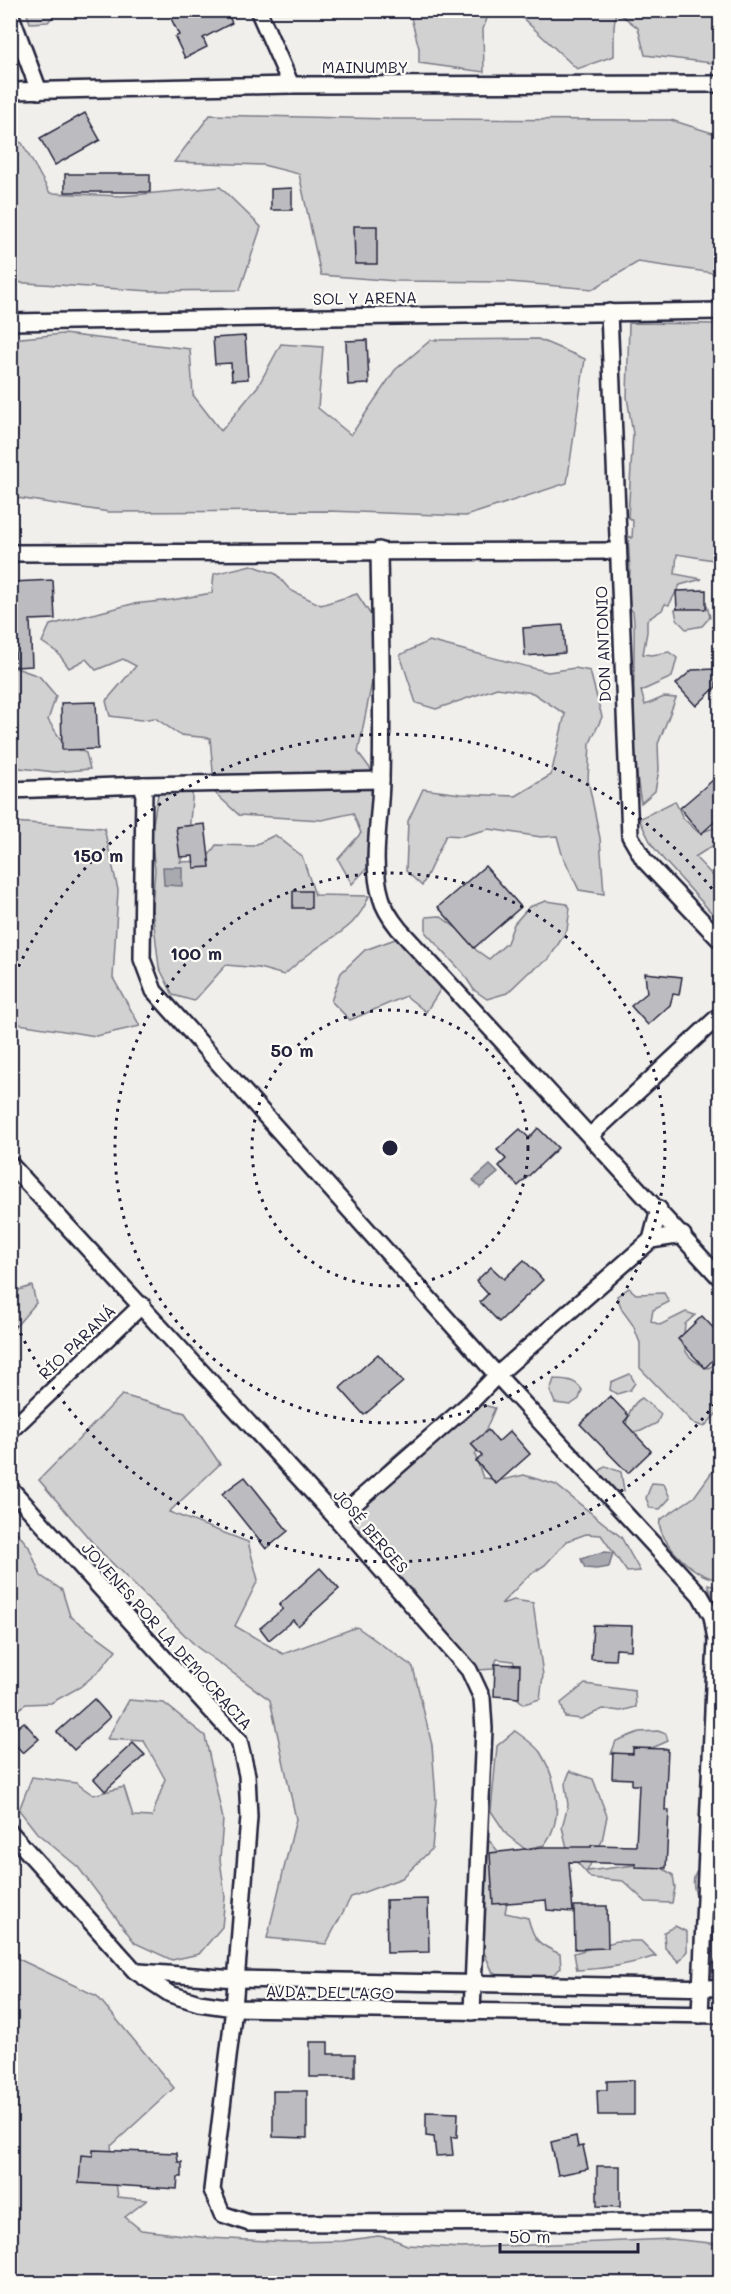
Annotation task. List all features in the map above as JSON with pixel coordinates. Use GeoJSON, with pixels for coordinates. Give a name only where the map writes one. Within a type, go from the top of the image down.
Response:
{"type":"FeatureCollection","features":[{"type":"Feature","properties":{"kind":"street"},"geometry":{"type":"LineString","coordinates":[[258,10],[291,85]]}},
{"type":"Feature","properties":{"kind":"street"},"geometry":{"type":"LineString","coordinates":[[10,13],[39,91]]}},
{"type":"Feature","properties":{"kind":"street","name":"MAINUMBY"},"geometry":{"type":"LineString","coordinates":[[10,91],[291,85],[720,84]]}},
{"type":"Feature","properties":{"kind":"street","name":"SOL Y ARENA"},"geometry":{"type":"LineString","coordinates":[[10,322],[720,311]]}},
{"type":"Feature","properties":{"kind":"street","name":"DON ANTONIO"},"geometry":{"type":"LineString","coordinates":[[609,312],[630,836],[644,860],[720,940]]}},
{"type":"Feature","properties":{"kind":"street"},"geometry":{"type":"LineString","coordinates":[[379,550],[381,780],[377,851],[381,897],[389,915],[399,929],[683,1235],[720,1278]]}},
{"type":"Feature","properties":{"kind":"street"},"geometry":{"type":"LineString","coordinates":[[10,552],[618,551]]}},
{"type":"Feature","properties":{"kind":"street"},"geometry":{"type":"LineString","coordinates":[[10,790],[381,780]]}},
{"type":"Feature","properties":{"kind":"street"},"geometry":{"type":"LineString","coordinates":[[144,785],[142,960],[154,991],[497,1376],[700,1595],[712,1616],[716,1640],[700,2015]]}},
{"type":"Feature","properties":{"kind":"street"},"geometry":{"type":"LineString","coordinates":[[591,1135],[720,1015]]}},
{"type":"Feature","properties":{"kind":"street","name":"JOSÉ BERGES"},"geometry":{"type":"LineString","coordinates":[[10,1164],[337,1519],[469,1670],[482,1698],[484,1729],[472,2012]]}},
{"type":"Feature","properties":{"kind":"street"},"geometry":{"type":"LineString","coordinates":[[651,1240],[659,1209]]}},
{"type":"Feature","properties":{"kind":"street"},"geometry":{"type":"LineString","coordinates":[[337,1519],[651,1240],[683,1235]]}},
{"type":"Feature","properties":{"kind":"street","name":"RÍO PARANÁ"},"geometry":{"type":"LineString","coordinates":[[10,1431],[142,1305]]}},
{"type":"Feature","properties":{"kind":"street","name":"JOVENES POR LA DEMOCRACIA"},"geometry":{"type":"LineString","coordinates":[[10,1488],[239,1741],[247,1775],[249,1817],[234,2008],[212,2190],[222,2214],[249,2223],[720,2222]]}},
{"type":"Feature","properties":{"kind":"street","name":"AVDA. DEL LAGO"},"geometry":{"type":"LineString","coordinates":[[10,1832],[135,1971],[170,1994],[199,2003],[234,2008],[720,2015]]}},
{"type":"Feature","properties":{"kind":"street"},"geometry":{"type":"LineString","coordinates":[[135,1971],[236,1980],[720,1988]]}},
{"type":"Feature","properties":{"kind":"shaded area"},"geometry":{"type":"Polygon","coordinates":[[[26,10],[58,11],[48,22],[30,23],[26,10]]]}},
{"type":"Feature","properties":{"kind":"shaded area"},"geometry":{"type":"Polygon","coordinates":[[[409,10],[490,11],[483,29],[484,72],[419,63],[419,48],[409,10]]]}},
{"type":"Feature","properties":{"kind":"shaded area"},"geometry":{"type":"Polygon","coordinates":[[[515,11],[616,11],[614,56],[577,69],[515,11]]]}},
{"type":"Feature","properties":{"kind":"shaded area"},"geometry":{"type":"Polygon","coordinates":[[[616,11],[720,11],[720,64],[645,55],[638,28],[616,11]]]}},
{"type":"Feature","properties":{"kind":"shaded area"},"geometry":{"type":"Polygon","coordinates":[[[210,115],[391,119],[671,120],[719,135],[720,274],[638,262],[593,289],[509,282],[396,281],[321,275],[299,174],[263,165],[174,162],[210,115]]]}},
{"type":"Feature","properties":{"kind":"shaded area"},"geometry":{"type":"Polygon","coordinates":[[[10,138],[22,143],[50,193],[122,196],[220,187],[261,227],[240,290],[151,291],[11,282],[10,138]]]}},
{"type":"Feature","properties":{"kind":"shaded area"},"geometry":{"type":"Polygon","coordinates":[[[629,323],[720,324],[720,580],[713,560],[677,554],[675,574],[702,579],[680,585],[669,605],[665,604],[662,610],[647,620],[643,654],[669,652],[677,658],[672,677],[641,691],[645,705],[664,697],[676,698],[658,744],[659,770],[655,791],[641,803],[634,735],[634,622],[633,612],[628,606],[630,569],[628,536],[632,538],[633,521],[628,517],[633,434],[627,397],[629,323]]]}},
{"type":"Feature","properties":{"kind":"shaded area"},"geometry":{"type":"Polygon","coordinates":[[[63,334],[190,349],[193,395],[221,431],[258,386],[281,344],[323,347],[318,408],[351,435],[395,370],[431,340],[538,339],[585,359],[567,483],[466,516],[329,511],[109,512],[11,497],[11,339],[63,334]]]}},
{"type":"Feature","properties":{"kind":"shaded area"},"geometry":{"type":"Polygon","coordinates":[[[251,565],[276,574],[290,590],[321,605],[357,594],[382,632],[358,752],[378,779],[372,863],[352,884],[338,859],[361,833],[353,813],[322,820],[239,815],[215,793],[210,738],[180,735],[155,718],[141,720],[110,716],[106,701],[136,666],[123,659],[96,670],[86,659],[69,668],[58,653],[42,642],[50,625],[132,604],[212,593],[214,574],[251,565]]]}},
{"type":"Feature","properties":{"kind":"shaded area"},"geometry":{"type":"Polygon","coordinates":[[[683,606],[707,606],[710,617],[702,626],[686,629],[677,620],[675,610],[683,606]]]}},
{"type":"Feature","properties":{"kind":"shaded area"},"geometry":{"type":"Polygon","coordinates":[[[429,641],[548,672],[575,668],[590,671],[602,717],[590,743],[588,780],[600,838],[604,894],[579,890],[562,854],[557,836],[541,837],[489,829],[462,836],[446,835],[422,886],[406,871],[408,821],[423,789],[461,794],[516,796],[551,775],[565,714],[533,693],[497,688],[436,709],[416,703],[400,655],[429,641]]]}},
{"type":"Feature","properties":{"kind":"shaded area"},"geometry":{"type":"Polygon","coordinates":[[[10,666],[39,676],[56,696],[48,720],[63,743],[86,753],[90,769],[55,772],[11,767],[10,666]]]}},
{"type":"Feature","properties":{"kind":"shaded area"},"geometry":{"type":"Polygon","coordinates":[[[193,787],[188,845],[180,862],[205,861],[216,845],[253,846],[275,835],[302,856],[315,895],[369,896],[353,922],[284,975],[259,968],[226,965],[194,1001],[173,995],[159,967],[152,908],[155,870],[151,836],[158,794],[193,787]]]}},
{"type":"Feature","properties":{"kind":"shaded area"},"geometry":{"type":"Polygon","coordinates":[[[675,801],[683,818],[699,833],[720,826],[720,841],[695,857],[716,879],[720,876],[720,922],[663,859],[652,845],[639,819],[675,801]]]}},
{"type":"Feature","properties":{"kind":"shaded area"},"geometry":{"type":"Polygon","coordinates":[[[11,822],[104,828],[118,890],[113,978],[140,1026],[96,1036],[19,1024],[11,1034],[11,822]]]}},
{"type":"Feature","properties":{"kind":"shaded area"},"geometry":{"type":"Polygon","coordinates":[[[163,867],[182,867],[182,886],[164,885],[163,867]]]}},
{"type":"Feature","properties":{"kind":"shaded area"},"geometry":{"type":"Polygon","coordinates":[[[546,901],[567,904],[570,908],[567,930],[549,959],[529,972],[507,993],[487,999],[474,990],[463,973],[426,933],[426,917],[440,916],[463,933],[476,950],[489,959],[507,943],[514,924],[529,907],[546,901]]]}},
{"type":"Feature","properties":{"kind":"shaded area"},"geometry":{"type":"Polygon","coordinates":[[[412,933],[443,968],[440,990],[426,1012],[406,996],[350,1020],[331,1001],[341,973],[365,950],[412,933]]]}},
{"type":"Feature","properties":{"kind":"shaded area"},"geometry":{"type":"Polygon","coordinates":[[[490,1165],[498,1173],[480,1188],[473,1180],[490,1165]]]}},
{"type":"Feature","properties":{"kind":"shaded area"},"geometry":{"type":"Polygon","coordinates":[[[32,1286],[36,1303],[11,1332],[11,1296],[19,1290],[32,1286]]]}},
{"type":"Feature","properties":{"kind":"shaded area"},"geometry":{"type":"Polygon","coordinates":[[[629,1288],[636,1294],[664,1293],[669,1302],[653,1310],[651,1321],[660,1325],[686,1312],[695,1315],[685,1324],[684,1340],[686,1352],[693,1360],[708,1368],[716,1364],[717,1344],[720,1341],[720,1410],[704,1427],[693,1423],[640,1368],[640,1343],[617,1296],[629,1288]]]}},
{"type":"Feature","properties":{"kind":"shaded area"},"geometry":{"type":"Polygon","coordinates":[[[630,1374],[635,1383],[630,1390],[617,1394],[610,1390],[611,1382],[630,1374]]]}},
{"type":"Feature","properties":{"kind":"shaded area"},"geometry":{"type":"Polygon","coordinates":[[[554,1379],[576,1384],[582,1390],[579,1399],[570,1405],[555,1403],[550,1391],[554,1379]]]}},
{"type":"Feature","properties":{"kind":"shaded area"},"geometry":{"type":"Polygon","coordinates":[[[122,1395],[185,1413],[220,1464],[169,1512],[248,1542],[258,1580],[235,1626],[283,1654],[357,1627],[413,1667],[432,1745],[436,1800],[432,1849],[402,1878],[351,1897],[326,1944],[267,1938],[296,1819],[270,1700],[197,1647],[98,1549],[39,1480],[122,1395]]]}},
{"type":"Feature","properties":{"kind":"shaded area"},"geometry":{"type":"Polygon","coordinates":[[[642,1398],[661,1414],[657,1423],[641,1431],[625,1434],[631,1409],[642,1398]]]}},
{"type":"Feature","properties":{"kind":"shaded area"},"geometry":{"type":"Polygon","coordinates":[[[471,1402],[495,1408],[475,1455],[483,1478],[502,1480],[524,1475],[556,1485],[621,1537],[640,1571],[627,1572],[601,1535],[586,1534],[567,1541],[545,1565],[528,1576],[501,1604],[514,1600],[533,1603],[543,1675],[540,1699],[524,1704],[506,1689],[519,1674],[513,1661],[497,1659],[493,1669],[478,1670],[458,1645],[427,1622],[413,1590],[371,1569],[361,1561],[337,1527],[365,1486],[391,1458],[430,1427],[471,1402]]]}},
{"type":"Feature","properties":{"kind":"shaded area"},"geometry":{"type":"Polygon","coordinates":[[[717,1465],[720,1467],[720,1578],[712,1578],[691,1568],[672,1549],[660,1528],[660,1520],[694,1497],[717,1465]]]}},
{"type":"Feature","properties":{"kind":"shaded area"},"geometry":{"type":"Polygon","coordinates":[[[605,1466],[621,1472],[624,1491],[611,1489],[596,1475],[605,1466]]]}},
{"type":"Feature","properties":{"kind":"shaded area"},"geometry":{"type":"Polygon","coordinates":[[[652,1483],[664,1484],[670,1498],[660,1509],[650,1508],[646,1498],[652,1483]]]}},
{"type":"Feature","properties":{"kind":"shaded area"},"geometry":{"type":"Polygon","coordinates":[[[11,1525],[29,1547],[41,1576],[62,1590],[70,1616],[116,1650],[99,1671],[80,1687],[51,1703],[26,1704],[11,1714],[11,1525]]]}},
{"type":"Feature","properties":{"kind":"shaded area"},"geometry":{"type":"Polygon","coordinates":[[[605,1552],[613,1553],[609,1567],[585,1568],[581,1559],[605,1552]]]}},
{"type":"Feature","properties":{"kind":"shaded area"},"geometry":{"type":"Polygon","coordinates":[[[708,1584],[720,1589],[720,1606],[712,1597],[708,1584]]]}},
{"type":"Feature","properties":{"kind":"shaded area"},"geometry":{"type":"Polygon","coordinates":[[[585,1684],[635,1691],[636,1707],[621,1711],[603,1709],[581,1719],[565,1717],[561,1703],[585,1684]]]}},
{"type":"Feature","properties":{"kind":"shaded area"},"geometry":{"type":"Polygon","coordinates":[[[129,1700],[164,1703],[205,1736],[223,1819],[220,1859],[225,1897],[222,1927],[199,1954],[172,1960],[135,1943],[78,1867],[37,1833],[19,1810],[32,1777],[76,1783],[93,1795],[124,1787],[133,1816],[152,1817],[165,1779],[144,1741],[107,1739],[129,1700]]]}},
{"type":"Feature","properties":{"kind":"shaded area"},"geometry":{"type":"Polygon","coordinates":[[[515,1731],[540,1752],[551,1774],[556,1799],[555,1823],[551,1835],[544,1845],[525,1849],[507,1835],[491,1811],[497,1746],[515,1731]]]}},
{"type":"Feature","properties":{"kind":"shaded area"},"geometry":{"type":"Polygon","coordinates":[[[658,1731],[666,1734],[668,1741],[641,1752],[611,1754],[616,1741],[639,1732],[658,1731]]]}},
{"type":"Feature","properties":{"kind":"shaded area"},"geometry":{"type":"Polygon","coordinates":[[[570,1771],[593,1779],[607,1816],[602,1841],[587,1871],[643,1864],[659,1866],[673,1875],[675,1888],[672,1903],[646,1902],[623,1881],[591,1878],[568,1852],[562,1827],[568,1805],[565,1784],[570,1771]]]}},
{"type":"Feature","properties":{"kind":"shaded area"},"geometry":{"type":"Polygon","coordinates":[[[720,1789],[720,1843],[718,1843],[716,1790],[720,1789]]]}},
{"type":"Feature","properties":{"kind":"shaded area"},"geometry":{"type":"Polygon","coordinates":[[[487,1838],[513,1869],[505,1913],[528,1918],[532,1932],[538,1941],[560,1954],[561,1968],[550,1977],[519,1985],[493,1973],[474,1929],[478,1860],[487,1838]]]}},
{"type":"Feature","properties":{"kind":"shaded area"},"geometry":{"type":"Polygon","coordinates":[[[715,1852],[720,1853],[719,1912],[704,1911],[695,1893],[694,1885],[694,1879],[700,1866],[715,1852]]]}},
{"type":"Feature","properties":{"kind":"shaded area"},"geometry":{"type":"Polygon","coordinates":[[[675,1926],[687,1932],[687,1951],[679,1962],[665,1948],[664,1932],[675,1926]]]}},
{"type":"Feature","properties":{"kind":"shaded area"},"geometry":{"type":"Polygon","coordinates":[[[617,1941],[641,1941],[656,1956],[617,1966],[577,1970],[574,1953],[617,1941]]]}},
{"type":"Feature","properties":{"kind":"shaded area"},"geometry":{"type":"Polygon","coordinates":[[[10,1955],[97,1996],[174,2088],[111,2146],[118,2197],[147,2200],[125,2217],[141,2230],[209,2238],[290,2242],[343,2241],[378,2236],[407,2245],[461,2248],[671,2239],[720,2244],[720,2283],[11,2283],[10,1955]]]}},
{"type":"Feature","properties":{"kind":"shaded area"},"geometry":{"type":"Polygon","coordinates":[[[720,1958],[720,1977],[717,1977],[710,1968],[716,1959],[720,1958]]]}},
{"type":"Feature","properties":{"kind":"building"},"geometry":{"type":"Polygon","coordinates":[[[167,10],[226,10],[232,23],[203,38],[207,47],[185,58],[175,37],[179,35],[167,10]]]}},
{"type":"Feature","properties":{"kind":"building"},"geometry":{"type":"Polygon","coordinates":[[[85,113],[100,140],[55,165],[40,138],[85,113]]]}},
{"type":"Feature","properties":{"kind":"building"},"geometry":{"type":"Polygon","coordinates":[[[65,174],[150,174],[150,192],[65,192],[65,174]]]}},
{"type":"Feature","properties":{"kind":"building"},"geometry":{"type":"Polygon","coordinates":[[[292,188],[292,210],[271,210],[271,189],[292,188]]]}},
{"type":"Feature","properties":{"kind":"building"},"geometry":{"type":"Polygon","coordinates":[[[354,226],[377,226],[377,264],[355,264],[354,226]]]}},
{"type":"Feature","properties":{"kind":"building"},"geometry":{"type":"Polygon","coordinates":[[[245,336],[248,379],[232,380],[231,363],[215,364],[213,338],[245,336]]]}},
{"type":"Feature","properties":{"kind":"building"},"geometry":{"type":"Polygon","coordinates":[[[367,340],[369,384],[348,385],[346,341],[367,340]]]}},
{"type":"Feature","properties":{"kind":"building"},"geometry":{"type":"Polygon","coordinates":[[[53,580],[55,619],[30,620],[32,666],[16,667],[12,582],[53,580]]]}},
{"type":"Feature","properties":{"kind":"building"},"geometry":{"type":"Polygon","coordinates":[[[706,590],[706,609],[677,609],[676,591],[706,590]]]}},
{"type":"Feature","properties":{"kind":"building"},"geometry":{"type":"Polygon","coordinates":[[[563,625],[565,653],[525,656],[523,628],[563,625]]]}},
{"type":"Feature","properties":{"kind":"building"},"geometry":{"type":"Polygon","coordinates":[[[716,669],[716,687],[696,706],[676,684],[692,670],[716,669]]]}},
{"type":"Feature","properties":{"kind":"building"},"geometry":{"type":"Polygon","coordinates":[[[96,702],[98,749],[62,750],[61,703],[96,702]]]}},
{"type":"Feature","properties":{"kind":"building"},"geometry":{"type":"Polygon","coordinates":[[[720,774],[720,817],[701,834],[680,808],[720,774]]]}},
{"type":"Feature","properties":{"kind":"building"},"geometry":{"type":"Polygon","coordinates":[[[205,824],[210,867],[194,868],[193,856],[180,857],[176,827],[205,824]]]}},
{"type":"Feature","properties":{"kind":"building"},"geometry":{"type":"Polygon","coordinates":[[[485,866],[521,907],[474,948],[438,907],[485,866]]]}},
{"type":"Feature","properties":{"kind":"building"},"geometry":{"type":"Polygon","coordinates":[[[293,891],[311,891],[311,908],[293,908],[293,891]]]}},
{"type":"Feature","properties":{"kind":"building"},"geometry":{"type":"Polygon","coordinates":[[[645,973],[682,977],[679,995],[673,994],[670,1005],[648,1025],[631,1006],[647,993],[645,973]]]}},
{"type":"Feature","properties":{"kind":"building"},"geometry":{"type":"Polygon","coordinates":[[[538,1128],[558,1148],[518,1186],[499,1166],[506,1159],[497,1150],[520,1129],[529,1138],[538,1128]]]}},
{"type":"Feature","properties":{"kind":"building"},"geometry":{"type":"Polygon","coordinates":[[[524,1260],[543,1280],[499,1322],[480,1302],[488,1294],[476,1281],[491,1267],[504,1279],[524,1260]]]}},
{"type":"Feature","properties":{"kind":"building"},"geometry":{"type":"Polygon","coordinates":[[[702,1316],[720,1335],[714,1341],[720,1348],[720,1353],[705,1368],[678,1339],[702,1316]]]}},
{"type":"Feature","properties":{"kind":"building"},"geometry":{"type":"Polygon","coordinates":[[[378,1354],[403,1382],[364,1415],[340,1388],[378,1354]]]}},
{"type":"Feature","properties":{"kind":"building"},"geometry":{"type":"Polygon","coordinates":[[[610,1396],[629,1416],[624,1422],[651,1451],[628,1473],[580,1424],[610,1396]]]}},
{"type":"Feature","properties":{"kind":"building"},"geometry":{"type":"Polygon","coordinates":[[[488,1430],[498,1442],[510,1431],[530,1454],[496,1484],[476,1461],[482,1456],[471,1444],[488,1430]]]}},
{"type":"Feature","properties":{"kind":"building"},"geometry":{"type":"Polygon","coordinates":[[[245,1477],[288,1531],[266,1549],[222,1494],[245,1477]]]}},
{"type":"Feature","properties":{"kind":"building"},"geometry":{"type":"Polygon","coordinates":[[[320,1568],[339,1589],[298,1626],[293,1620],[269,1640],[260,1628],[283,1609],[279,1605],[320,1568]]]}},
{"type":"Feature","properties":{"kind":"building"},"geometry":{"type":"Polygon","coordinates":[[[593,1625],[632,1626],[631,1650],[616,1649],[615,1660],[591,1659],[593,1625]]]}},
{"type":"Feature","properties":{"kind":"building"},"geometry":{"type":"Polygon","coordinates":[[[495,1664],[520,1665],[519,1698],[494,1696],[495,1664]]]}},
{"type":"Feature","properties":{"kind":"building"},"geometry":{"type":"Polygon","coordinates":[[[94,1699],[110,1717],[74,1750],[57,1732],[94,1699]]]}},
{"type":"Feature","properties":{"kind":"building"},"geometry":{"type":"Polygon","coordinates":[[[24,1722],[39,1739],[23,1753],[10,1739],[10,1733],[24,1722]]]}},
{"type":"Feature","properties":{"kind":"building"},"geometry":{"type":"Polygon","coordinates":[[[133,1743],[145,1755],[105,1791],[94,1779],[133,1743]]]}},
{"type":"Feature","properties":{"kind":"building"},"geometry":{"type":"Polygon","coordinates":[[[633,1748],[668,1749],[665,1810],[669,1810],[666,1868],[635,1867],[636,1864],[569,1862],[573,1912],[547,1910],[546,1900],[493,1904],[490,1853],[542,1847],[636,1846],[639,1785],[632,1785],[632,1779],[612,1778],[613,1753],[633,1754],[633,1748]]]}},
{"type":"Feature","properties":{"kind":"building"},"geometry":{"type":"Polygon","coordinates":[[[428,1899],[429,1952],[387,1953],[386,1900],[428,1899]]]}},
{"type":"Feature","properties":{"kind":"building"},"geometry":{"type":"Polygon","coordinates":[[[574,1906],[607,1906],[608,1948],[575,1949],[574,1906]]]}},
{"type":"Feature","properties":{"kind":"building"},"geometry":{"type":"Polygon","coordinates":[[[310,2042],[328,2042],[328,2054],[355,2054],[355,2077],[310,2077],[310,2042]]]}},
{"type":"Feature","properties":{"kind":"building"},"geometry":{"type":"Polygon","coordinates":[[[634,2080],[634,2115],[598,2115],[597,2090],[607,2090],[607,2081],[634,2080]]]}},
{"type":"Feature","properties":{"kind":"building"},"geometry":{"type":"Polygon","coordinates":[[[273,2091],[307,2091],[307,2138],[273,2137],[273,2091]]]}},
{"type":"Feature","properties":{"kind":"building"},"geometry":{"type":"Polygon","coordinates":[[[426,2112],[458,2113],[457,2137],[451,2137],[453,2155],[436,2156],[434,2137],[426,2136],[426,2112]]]}},
{"type":"Feature","properties":{"kind":"building"},"geometry":{"type":"Polygon","coordinates":[[[576,2136],[578,2147],[583,2146],[588,2169],[558,2175],[551,2142],[576,2136]]]}},
{"type":"Feature","properties":{"kind":"building"},"geometry":{"type":"Polygon","coordinates":[[[93,2150],[177,2153],[178,2162],[182,2162],[182,2177],[178,2177],[177,2189],[79,2183],[81,2155],[93,2156],[93,2150]]]}},
{"type":"Feature","properties":{"kind":"building"},"geometry":{"type":"Polygon","coordinates":[[[597,2166],[620,2166],[620,2207],[597,2206],[597,2166]]]}}]}
